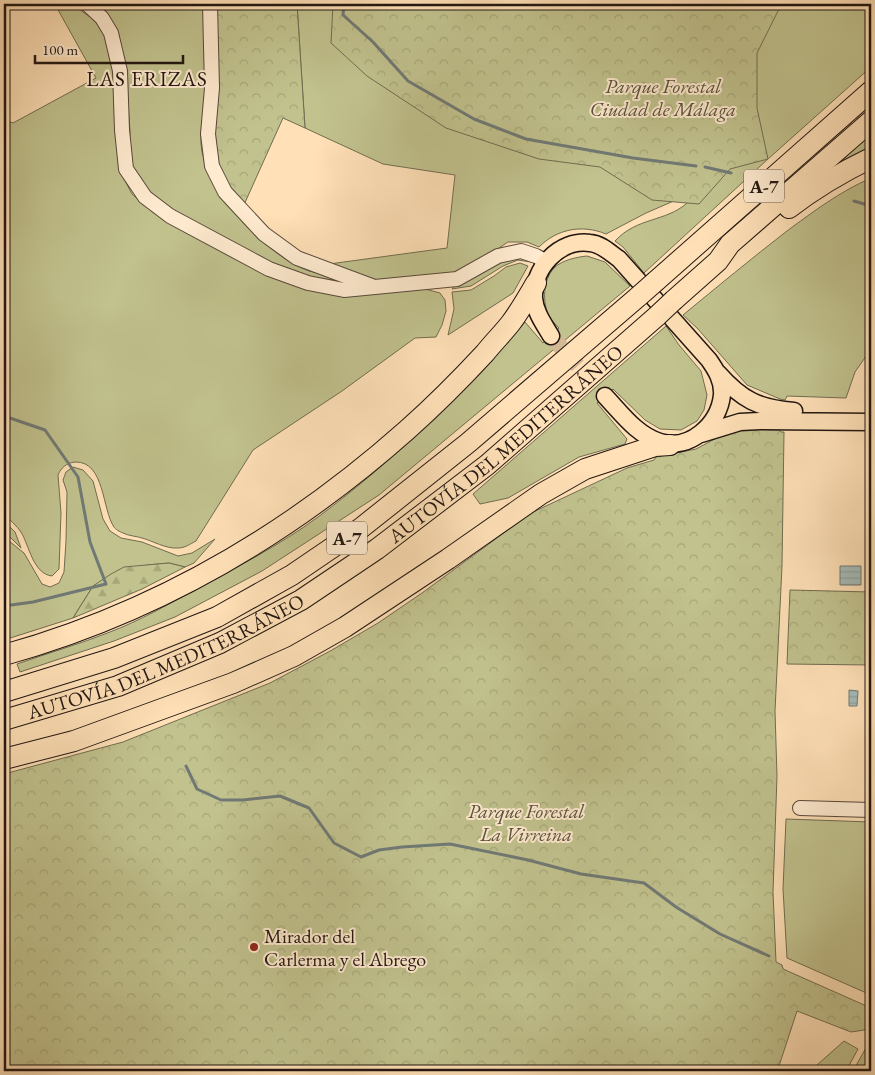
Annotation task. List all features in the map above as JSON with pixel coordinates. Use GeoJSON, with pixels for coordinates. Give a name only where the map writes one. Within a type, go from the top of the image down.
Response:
{"type":"FeatureCollection","features":[{"type":"Feature","properties":{"kind":"highway","name":"AUTOVÍA DEL MEDITERRÁNEO"},"geometry":{"type":"LineString","coordinates":[[4,692],[114,658],[217,617],[292,575],[362,528],[468,442],[639,296],[871,91]]}},
{"type":"Feature","properties":{"kind":"highway","name":"AUTOVÍA DEL MEDITERRÁNEO"},"geometry":{"type":"LineString","coordinates":[[4,720],[118,686],[220,643],[300,600],[377,549],[487,465],[718,261],[730,244],[871,121]]}},
{"type":"Feature","properties":{"kind":"highway"},"geometry":{"type":"LineString","coordinates":[[718,261],[736,252],[808,194],[846,170],[871,158]]}},
{"type":"Feature","properties":{"kind":"highway"},"geometry":{"type":"LineString","coordinates":[[4,655],[82,630],[140,606],[196,579],[241,554],[280,529],[336,489],[428,411],[468,371],[509,325],[536,283]]}},
{"type":"Feature","properties":{"kind":"highway"},"geometry":{"type":"LineString","coordinates":[[4,759],[74,741],[233,683],[294,656],[345,626],[448,559],[541,494],[585,469],[655,446],[670,444]]}},
{"type":"Feature","properties":{"kind":"main road"},"geometry":{"type":"LineString","coordinates":[[551,336],[537,310],[534,298],[536,283],[545,262],[564,247],[580,242],[591,243],[602,247],[620,260],[737,393],[754,403],[773,409],[871,413]]}},
{"type":"Feature","properties":{"kind":"main road"},"geometry":{"type":"LineString","coordinates":[[701,434],[712,421],[719,408],[722,393],[718,373]]}},
{"type":"Feature","properties":{"kind":"main road"},"geometry":{"type":"LineString","coordinates":[[606,396],[631,424],[646,437],[670,444],[688,441],[701,434],[740,422],[871,422]]}},
{"type":"Feature","properties":{"kind":"street"},"geometry":{"type":"LineString","coordinates":[[87,4],[102,18],[111,33],[120,71],[122,130],[126,169],[145,197],[170,216],[269,269],[308,283],[344,290],[457,279],[498,256],[521,251],[545,262]]}},
{"type":"Feature","properties":{"kind":"street"},"geometry":{"type":"LineString","coordinates":[[210,4],[212,88],[208,134],[212,166],[225,192],[264,234],[297,258],[377,288]]}},
{"type":"Feature","properties":{"kind":"street"},"geometry":{"type":"LineString","coordinates":[[800,808],[871,810]]}},
{"type":"Feature","properties":{"kind":"green space"},"geometry":{"type":"Polygon","coordinates":[[[63,4],[72,4],[94,20],[103,32],[111,58],[122,175],[132,194],[154,213],[179,228],[341,296],[425,289],[440,293],[445,300],[446,311],[436,337],[415,338],[342,391],[253,450],[196,541],[185,547],[169,547],[116,530],[110,519],[101,488],[92,469],[85,464],[75,462],[66,465],[58,475],[61,513],[59,569],[52,576],[40,570],[36,565],[21,532],[4,514],[4,120],[13,123],[96,78],[57,8],[63,4]]]}},
{"type":"Feature","properties":{"kind":"green space"},"geometry":{"type":"Polygon","coordinates":[[[92,4],[207,4],[209,77],[201,144],[207,169],[229,205],[259,238],[293,263],[309,271],[331,276],[332,280],[308,277],[283,268],[183,218],[151,195],[134,171],[129,153],[130,131],[127,88],[92,4]]]}},
{"type":"Feature","properties":{"kind":"green space"},"geometry":{"type":"Polygon","coordinates":[[[214,4],[297,4],[305,128],[283,118],[243,207],[222,177],[214,152],[214,4]]]}},
{"type":"Feature","properties":{"kind":"green space"},"geometry":{"type":"Polygon","coordinates":[[[297,4],[401,4],[676,200],[606,234],[588,229],[570,230],[554,236],[539,247],[527,242],[508,242],[484,258],[452,274],[372,282],[329,264],[447,248],[455,175],[383,164],[305,128],[297,4]]]}},
{"type":"Feature","properties":{"kind":"green space","name":"Parque Forestal Ciudad de Málaga"},"geometry":{"type":"Polygon","coordinates":[[[333,4],[785,4],[780,7],[757,53],[757,108],[768,159],[730,169],[699,204],[652,200],[600,167],[539,159],[446,128],[367,76],[331,43],[333,4]]]}},
{"type":"Feature","properties":{"kind":"green space","name":"Parque Forestal Ciudad de Málaga"},"geometry":{"type":"Polygon","coordinates":[[[409,4],[871,4],[871,67],[644,273],[623,247],[615,241],[624,233],[642,223],[679,209],[688,202],[696,190],[409,4]]]}},
{"type":"Feature","properties":{"kind":"green space"},"geometry":{"type":"Polygon","coordinates":[[[871,134],[871,149],[832,169],[871,134]]]}},
{"type":"Feature","properties":{"kind":"green space"},"geometry":{"type":"Polygon","coordinates":[[[871,178],[871,349],[855,372],[846,398],[787,396],[785,400],[747,385],[698,329],[683,315],[797,224],[838,195],[871,178]]]}},
{"type":"Feature","properties":{"kind":"green space"},"geometry":{"type":"Polygon","coordinates":[[[587,256],[605,262],[630,286],[379,495],[262,571],[175,617],[114,641],[20,672],[17,664],[121,628],[258,555],[318,517],[374,472],[427,425],[525,322],[543,343],[559,328],[549,316],[545,304],[545,291],[550,273],[565,261],[587,256]]]}},
{"type":"Feature","properties":{"kind":"green space"},"geometry":{"type":"Polygon","coordinates":[[[519,257],[531,262],[518,260],[503,266],[471,286],[452,289],[457,282],[506,258],[519,257]]]}},
{"type":"Feature","properties":{"kind":"green space"},"geometry":{"type":"Polygon","coordinates":[[[520,263],[528,266],[513,293],[448,335],[454,309],[452,292],[471,290],[506,267],[520,263]]]}},
{"type":"Feature","properties":{"kind":"green space"},"geometry":{"type":"Polygon","coordinates":[[[666,326],[701,371],[707,395],[704,410],[697,421],[681,430],[660,429],[645,420],[613,389],[597,403],[627,439],[625,444],[579,457],[508,498],[480,504],[473,494],[666,326]]]}},
{"type":"Feature","properties":{"kind":"green space","name":"Parque Forestal La Virreina"},"geometry":{"type":"Polygon","coordinates":[[[746,429],[779,430],[784,432],[782,566],[775,711],[777,776],[773,892],[776,962],[782,965],[783,969],[871,1008],[871,1029],[851,1032],[797,1011],[779,1066],[780,1071],[4,1071],[4,774],[123,742],[270,683],[378,623],[531,513],[627,468],[654,460],[656,457],[696,449],[724,434],[746,429]]]}},
{"type":"Feature","properties":{"kind":"green space"},"geometry":{"type":"Polygon","coordinates":[[[73,467],[83,470],[93,481],[103,519],[110,531],[121,538],[142,542],[178,556],[192,553],[215,539],[194,563],[185,567],[169,563],[147,565],[93,586],[73,618],[4,640],[4,537],[24,553],[42,584],[50,587],[59,583],[64,572],[66,541],[67,492],[63,480],[66,472],[73,467]]]}},
{"type":"Feature","properties":{"kind":"green space"},"geometry":{"type":"Polygon","coordinates":[[[4,521],[15,532],[21,548],[4,531],[4,521]]]}},
{"type":"Feature","properties":{"kind":"green space"},"geometry":{"type":"Polygon","coordinates":[[[169,563],[185,567],[142,589],[73,618],[93,586],[111,574],[124,567],[169,563]]]}},
{"type":"Feature","properties":{"kind":"green space"},"geometry":{"type":"Polygon","coordinates":[[[790,590],[871,592],[871,665],[787,664],[790,590]]]}},
{"type":"Feature","properties":{"kind":"green space"},"geometry":{"type":"Polygon","coordinates":[[[786,819],[871,822],[871,995],[787,958],[783,889],[786,819]]]}},
{"type":"Feature","properties":{"kind":"green space"},"geometry":{"type":"Polygon","coordinates":[[[871,1039],[871,1071],[853,1071],[871,1039]]]}},
{"type":"Feature","properties":{"kind":"green space"},"geometry":{"type":"Polygon","coordinates":[[[844,1041],[858,1049],[846,1071],[823,1071],[817,1065],[844,1041]]]}},
{"type":"Feature","properties":{"kind":"water"},"geometry":{"type":"Polygon","coordinates":[[[840,566],[861,566],[861,585],[840,585],[840,566]]]}},
{"type":"Feature","properties":{"kind":"water"},"geometry":{"type":"Polygon","coordinates":[[[849,690],[858,691],[857,706],[849,706],[849,690]]]}},
{"type":"Feature","properties":{"kind":"waterway"},"geometry":{"type":"LineString","coordinates":[[344,4],[343,15],[373,42],[408,81],[474,119],[526,139],[633,158],[696,166]]}},
{"type":"Feature","properties":{"kind":"waterway"},"geometry":{"type":"LineString","coordinates":[[705,167],[731,173]]}},
{"type":"Feature","properties":{"kind":"waterway"},"geometry":{"type":"LineString","coordinates":[[854,201],[871,206]]}},
{"type":"Feature","properties":{"kind":"waterway"},"geometry":{"type":"LineString","coordinates":[[4,416],[45,430],[78,477],[90,542],[106,584],[33,602],[4,606]]}},
{"type":"Feature","properties":{"kind":"waterway"},"geometry":{"type":"LineString","coordinates":[[186,766],[197,789],[221,800],[280,796],[309,808],[334,843],[361,857],[379,850],[450,844],[528,860],[581,874],[644,883],[676,907],[720,934],[769,956]]}},
{"type":"Feature","properties":{"kind":"tunnel"},"geometry":{"type":"LineString","coordinates":[[551,336],[605,396]]}},
{"type":"Feature","properties":{"kind":"place","name":"Mirador del Carlerma y el Abrego"},"geometry":{"type":"Point","coordinates":[254,947]}},
{"type":"Feature","properties":{"kind":"district","name":"LAS ERIZAS"},"geometry":{"type":"Point","coordinates":[147,79]}}]}
